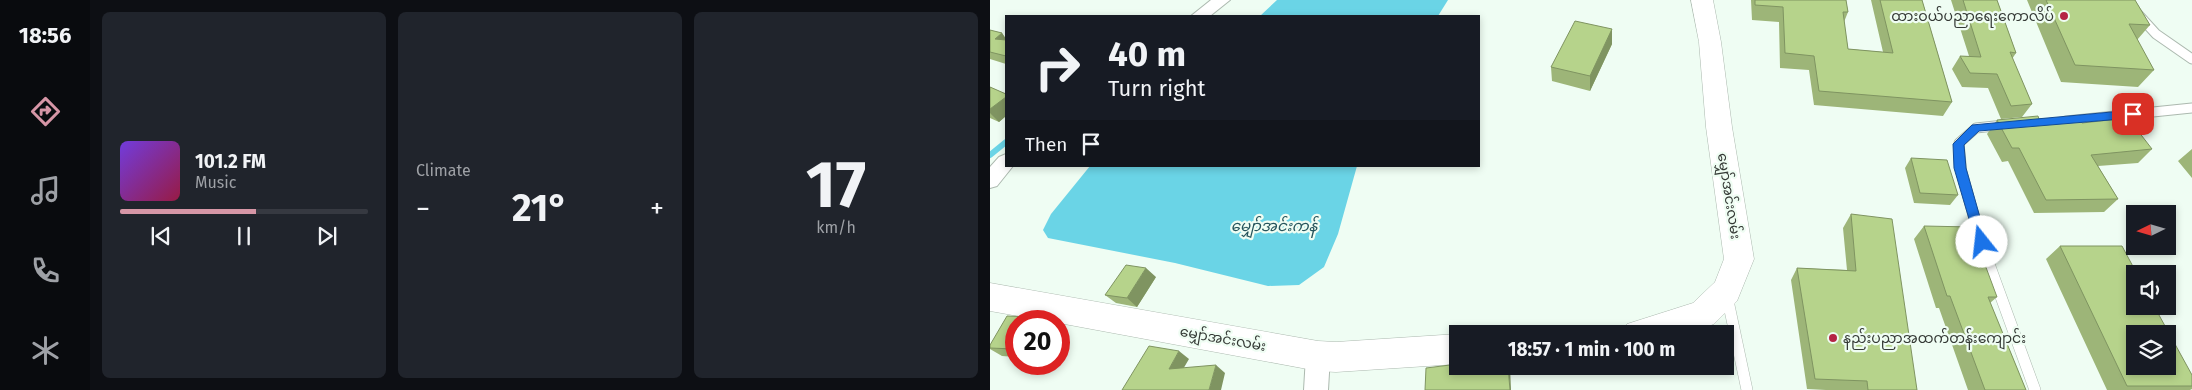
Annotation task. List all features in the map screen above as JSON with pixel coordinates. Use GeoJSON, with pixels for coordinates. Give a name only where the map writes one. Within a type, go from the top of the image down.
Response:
{"type":"FeatureCollection","features":[{"type":"Feature","properties":{"kind":"street"},"geometry":{"type":"LineString","coordinates":[[1201,15],[1222,0]]}},
{"type":"Feature","properties":{"kind":"street","name":"မျှော်အင်းလမ်း"},"geometry":{"type":"LineString","coordinates":[[1667,325],[1703,314],[1726,291],[1738,259],[1719,127],[1710,42],[1702,0]]}},
{"type":"Feature","properties":{"kind":"street"},"geometry":{"type":"LineString","coordinates":[[990,180],[1005,163]]}},
{"type":"Feature","properties":{"kind":"street","name":"မျှော်အင်းလမ်း"},"geometry":{"type":"LineString","coordinates":[[990,297],[1318,356],[1336,357],[1449,350]]}},
{"type":"Feature","properties":{"kind":"street"},"geometry":{"type":"LineString","coordinates":[[1316,390],[1318,356]]}},
{"type":"Feature","properties":{"kind":"lane"},"geometry":{"type":"LineString","coordinates":[[2125,0],[2156,34],[2192,59]]}},
{"type":"Feature","properties":{"kind":"lane"},"geometry":{"type":"LineString","coordinates":[[2055,122],[2192,108]]}},
{"type":"Feature","properties":{"kind":"lane"},"geometry":{"type":"LineString","coordinates":[[2015,125],[1976,128],[1959,144],[1960,168],[1982,242],[2035,390]]}},
{"type":"Feature","properties":{"kind":"lane"},"geometry":{"type":"LineString","coordinates":[[1726,291],[1747,390]]}},
{"type":"Feature","properties":{"kind":"water"},"geometry":{"type":"Polygon","coordinates":[[[1277,0],[1448,0],[1439,15],[1261,15],[1277,0]]]}},
{"type":"Feature","properties":{"kind":"water","name":"မျှော်အင်းကန်"},"geometry":{"type":"Polygon","coordinates":[[[1089,167],[1357,167],[1338,234],[1324,267],[1299,285],[1268,286],[1175,263],[1048,238],[1043,230],[1051,214],[1089,167]]]}},
{"type":"Feature","properties":{"kind":"building"},"geometry":{"type":"Polygon","coordinates":[[[1755,0],[1846,0],[1848,12],[1843,12],[1848,49],[1893,53],[1880,0],[1922,0],[1952,102],[1819,91],[1814,56],[1785,53],[1783,7],[1755,5],[1755,0]]]}},
{"type":"Feature","properties":{"kind":"building"},"geometry":{"type":"Polygon","coordinates":[[[1963,0],[1997,0],[2016,53],[2010,52],[2032,104],[2011,106],[1997,74],[1970,73],[1960,56],[1981,57],[1963,0]]]}},
{"type":"Feature","properties":{"kind":"building"},"geometry":{"type":"Polygon","coordinates":[[[2046,0],[2135,0],[2150,25],[2129,24],[2154,70],[2075,65],[2046,0]]]}},
{"type":"Feature","properties":{"kind":"building"},"geometry":{"type":"Polygon","coordinates":[[[1575,21],[1612,29],[1590,76],[1551,67],[1575,21]]]}},
{"type":"Feature","properties":{"kind":"building"},"geometry":{"type":"Polygon","coordinates":[[[990,30],[1002,33],[995,39],[1005,40],[1005,56],[990,52],[990,30]]]}},
{"type":"Feature","properties":{"kind":"building"},"geometry":{"type":"Polygon","coordinates":[[[990,87],[1005,94],[1005,98],[990,109],[990,87]]]}},
{"type":"Feature","properties":{"kind":"building"},"geometry":{"type":"Polygon","coordinates":[[[2038,116],[2039,119],[2078,117],[2082,123],[2128,118],[2152,149],[2091,155],[2118,199],[2046,200],[2019,148],[2012,148],[1997,120],[2038,116]]]}},
{"type":"Feature","properties":{"kind":"building"},"geometry":{"type":"Polygon","coordinates":[[[1911,158],[1947,160],[1958,195],[1920,193],[1911,158]]]}},
{"type":"Feature","properties":{"kind":"building"},"geometry":{"type":"Polygon","coordinates":[[[1851,214],[1892,219],[1917,390],[1868,390],[1867,381],[1815,379],[1797,268],[1856,271],[1851,214]]]}},
{"type":"Feature","properties":{"kind":"building"},"geometry":{"type":"Polygon","coordinates":[[[1924,226],[1971,227],[1997,297],[1988,297],[2026,390],[1985,390],[1950,296],[1947,296],[1924,226]]]}},
{"type":"Feature","properties":{"kind":"building"},"geometry":{"type":"Polygon","coordinates":[[[2060,246],[2122,246],[2132,265],[2126,265],[2126,315],[2159,315],[2164,325],[2126,325],[2126,375],[2176,375],[2176,346],[2192,375],[2192,386],[2127,386],[2060,246]]]}},
{"type":"Feature","properties":{"kind":"building"},"geometry":{"type":"Polygon","coordinates":[[[1126,265],[1146,268],[1127,298],[1105,295],[1126,265]]]}},
{"type":"Feature","properties":{"kind":"building"},"geometry":{"type":"Polygon","coordinates":[[[1005,319],[1005,349],[990,348],[1005,319]]]}},
{"type":"Feature","properties":{"kind":"building"},"geometry":{"type":"Polygon","coordinates":[[[1149,346],[1179,351],[1169,369],[1216,365],[1209,390],[1122,390],[1149,346]]]}},
{"type":"Feature","properties":{"kind":"building"},"geometry":{"type":"Polygon","coordinates":[[[1449,365],[1449,375],[1509,375],[1510,390],[1425,390],[1426,368],[1449,365]]]}},
{"type":"Feature","properties":{"kind":"waterway"},"geometry":{"type":"LineString","coordinates":[[990,155],[1005,143]]}},
{"type":"Feature","properties":{"kind":"place","name":"ထားဝယ်ပညာရေးကောလိပ်"},"geometry":{"type":"Point","coordinates":[2064,16]}},
{"type":"Feature","properties":{"kind":"place","name":"နည်းပညာအထက်တန်းကျောင်း"},"geometry":{"type":"Point","coordinates":[1833,338]}},
{"type":"Feature","properties":{"kind":"route"},"geometry":{"type":"LineString","coordinates":[[1982,242],[1960,168],[1959,144],[1976,128],[2133,114]]}}]}
